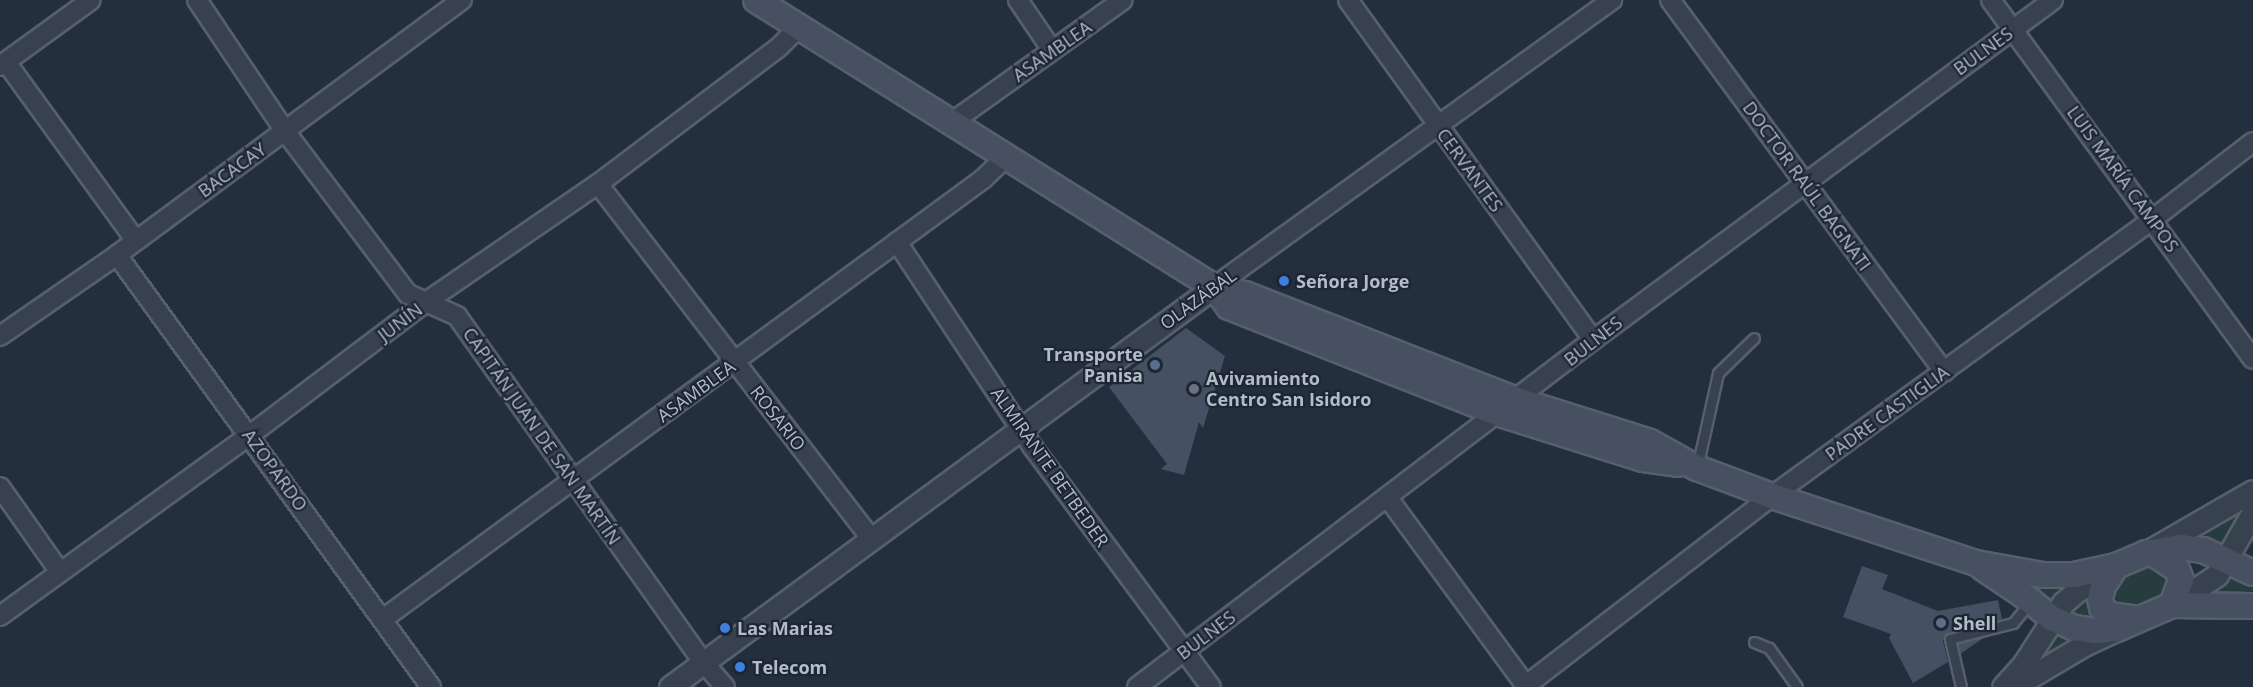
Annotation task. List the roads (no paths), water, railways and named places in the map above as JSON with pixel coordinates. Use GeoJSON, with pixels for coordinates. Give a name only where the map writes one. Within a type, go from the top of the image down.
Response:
{"type":"FeatureCollection","features":[{"type":"Feature","properties":{"kind":"main road"},"geometry":{"type":"LineString","coordinates":[[756,0],[1214,287],[1245,294],[1507,406],[1650,442],[1697,468],[1772,496],[1976,563],[2059,576],[2116,566],[2146,553],[2165,548],[2192,547],[2226,559],[2253,573]]}},
{"type":"Feature","properties":{"kind":"main road"},"geometry":{"type":"LineString","coordinates":[[2146,553],[2156,555],[2177,569],[2181,580],[2172,606]]}},
{"type":"Feature","properties":{"kind":"main road"},"geometry":{"type":"LineString","coordinates":[[1976,563],[2051,618],[2074,628],[2095,631],[2117,629],[2172,606],[2253,606]]}},
{"type":"Feature","properties":{"kind":"main road"},"geometry":{"type":"LineString","coordinates":[[2116,566],[2103,586],[2100,599],[2102,608],[2109,615],[2122,619],[2140,619]]}},
{"type":"Feature","properties":{"kind":"street"},"geometry":{"type":"LineString","coordinates":[[91,0],[3,64],[136,241]]}},
{"type":"Feature","properties":{"kind":"street","name":"CAPITÁN JUAN DE SAN MARTÍN"},"geometry":{"type":"LineString","coordinates":[[197,0],[285,131],[408,294],[457,316],[704,663],[725,687]]}},
{"type":"Feature","properties":{"kind":"street","name":"BACACAY"},"geometry":{"type":"LineString","coordinates":[[0,336],[117,255],[462,0]]}},
{"type":"Feature","properties":{"kind":"street"},"geometry":{"type":"LineString","coordinates":[[1018,0],[1052,50]]}},
{"type":"Feature","properties":{"kind":"street","name":"ASAMBLEA"},"geometry":{"type":"LineString","coordinates":[[951,123],[1123,0]]}},
{"type":"Feature","properties":{"kind":"street","name":"CERVANTES"},"geometry":{"type":"LineString","coordinates":[[1348,0],[1593,339]]}},
{"type":"Feature","properties":{"kind":"street","name":"OLAZÁBAL"},"geometry":{"type":"LineString","coordinates":[[670,687],[870,537],[1612,0]]}},
{"type":"Feature","properties":{"kind":"street","name":"DOCTOR RAÚL BAGNATI"},"geometry":{"type":"LineString","coordinates":[[1670,0],[1944,372]]}},
{"type":"Feature","properties":{"kind":"street","name":"LUIS MARÍA CAMPOS"},"geometry":{"type":"LineString","coordinates":[[1991,0],[2253,358]]}},
{"type":"Feature","properties":{"kind":"street","name":"BULNES"},"geometry":{"type":"LineString","coordinates":[[1137,687],[1388,498],[1593,339],[2053,0]]}},
{"type":"Feature","properties":{"kind":"street","name":"JUNÍN"},"geometry":{"type":"LineString","coordinates":[[0,616],[250,435],[426,302],[598,184],[778,48],[799,27]]}},
{"type":"Feature","properties":{"kind":"street","name":"PADRE CASTIGLIA"},"geometry":{"type":"LineString","coordinates":[[1526,687],[1772,496],[2152,219],[2253,142]]}},
{"type":"Feature","properties":{"kind":"street","name":"ASAMBLEA"},"geometry":{"type":"LineString","coordinates":[[383,619],[735,363],[983,179],[1005,158]]}},
{"type":"Feature","properties":{"kind":"street","name":"ROSARIO"},"geometry":{"type":"LineString","coordinates":[[598,184],[870,537]]}},
{"type":"Feature","properties":{"kind":"street","name":"ALMIRANTE BETBEDER"},"geometry":{"type":"LineString","coordinates":[[897,242],[1020,428],[1210,687]]}},
{"type":"Feature","properties":{"kind":"street","name":"AZOPARDO"},"geometry":{"type":"LineString","coordinates":[[117,255],[432,687]]}},
{"type":"Feature","properties":{"kind":"street"},"geometry":{"type":"LineString","coordinates":[[0,487],[60,572]]}},
{"type":"Feature","properties":{"kind":"street"},"geometry":{"type":"LineString","coordinates":[[2146,553],[2253,491]]}},
{"type":"Feature","properties":{"kind":"street"},"geometry":{"type":"LineString","coordinates":[[1388,498],[1526,687]]}},
{"type":"Feature","properties":{"kind":"street"},"geometry":{"type":"LineString","coordinates":[[2172,606],[2217,575],[2253,512]]}},
{"type":"Feature","properties":{"kind":"street"},"geometry":{"type":"LineString","coordinates":[[2003,687],[2023,665],[2051,618],[2077,591],[2116,566]]}},
{"type":"Feature","properties":{"kind":"street"},"geometry":{"type":"LineString","coordinates":[[2012,687],[2084,645],[2117,629]]}},
{"type":"Feature","properties":{"kind":"lane"},"geometry":{"type":"LineString","coordinates":[[1697,468],[1718,373],[1754,338]]}},
{"type":"Feature","properties":{"kind":"lane"},"geometry":{"type":"LineString","coordinates":[[1961,687],[1950,639],[2013,623],[2030,601]]}},
{"type":"Feature","properties":{"kind":"lane"},"geometry":{"type":"LineString","coordinates":[[1754,642],[1769,648],[1797,687]]}},
{"type":"Feature","properties":{"kind":"place","name":"Señora Jorge"},"geometry":{"type":"Point","coordinates":[1284,281]}},
{"type":"Feature","properties":{"kind":"place","name":"Transporte Panisa"},"geometry":{"type":"Point","coordinates":[1155,365]}},
{"type":"Feature","properties":{"kind":"place","name":"Avivamiento Centro San Isidoro"},"geometry":{"type":"Point","coordinates":[1194,389]}},
{"type":"Feature","properties":{"kind":"place","name":"Shell"},"geometry":{"type":"Point","coordinates":[1941,623]}},
{"type":"Feature","properties":{"kind":"place","name":"Las Marias"},"geometry":{"type":"Point","coordinates":[725,628]}},
{"type":"Feature","properties":{"kind":"place","name":"Telecom"},"geometry":{"type":"Point","coordinates":[740,667]}}]}
